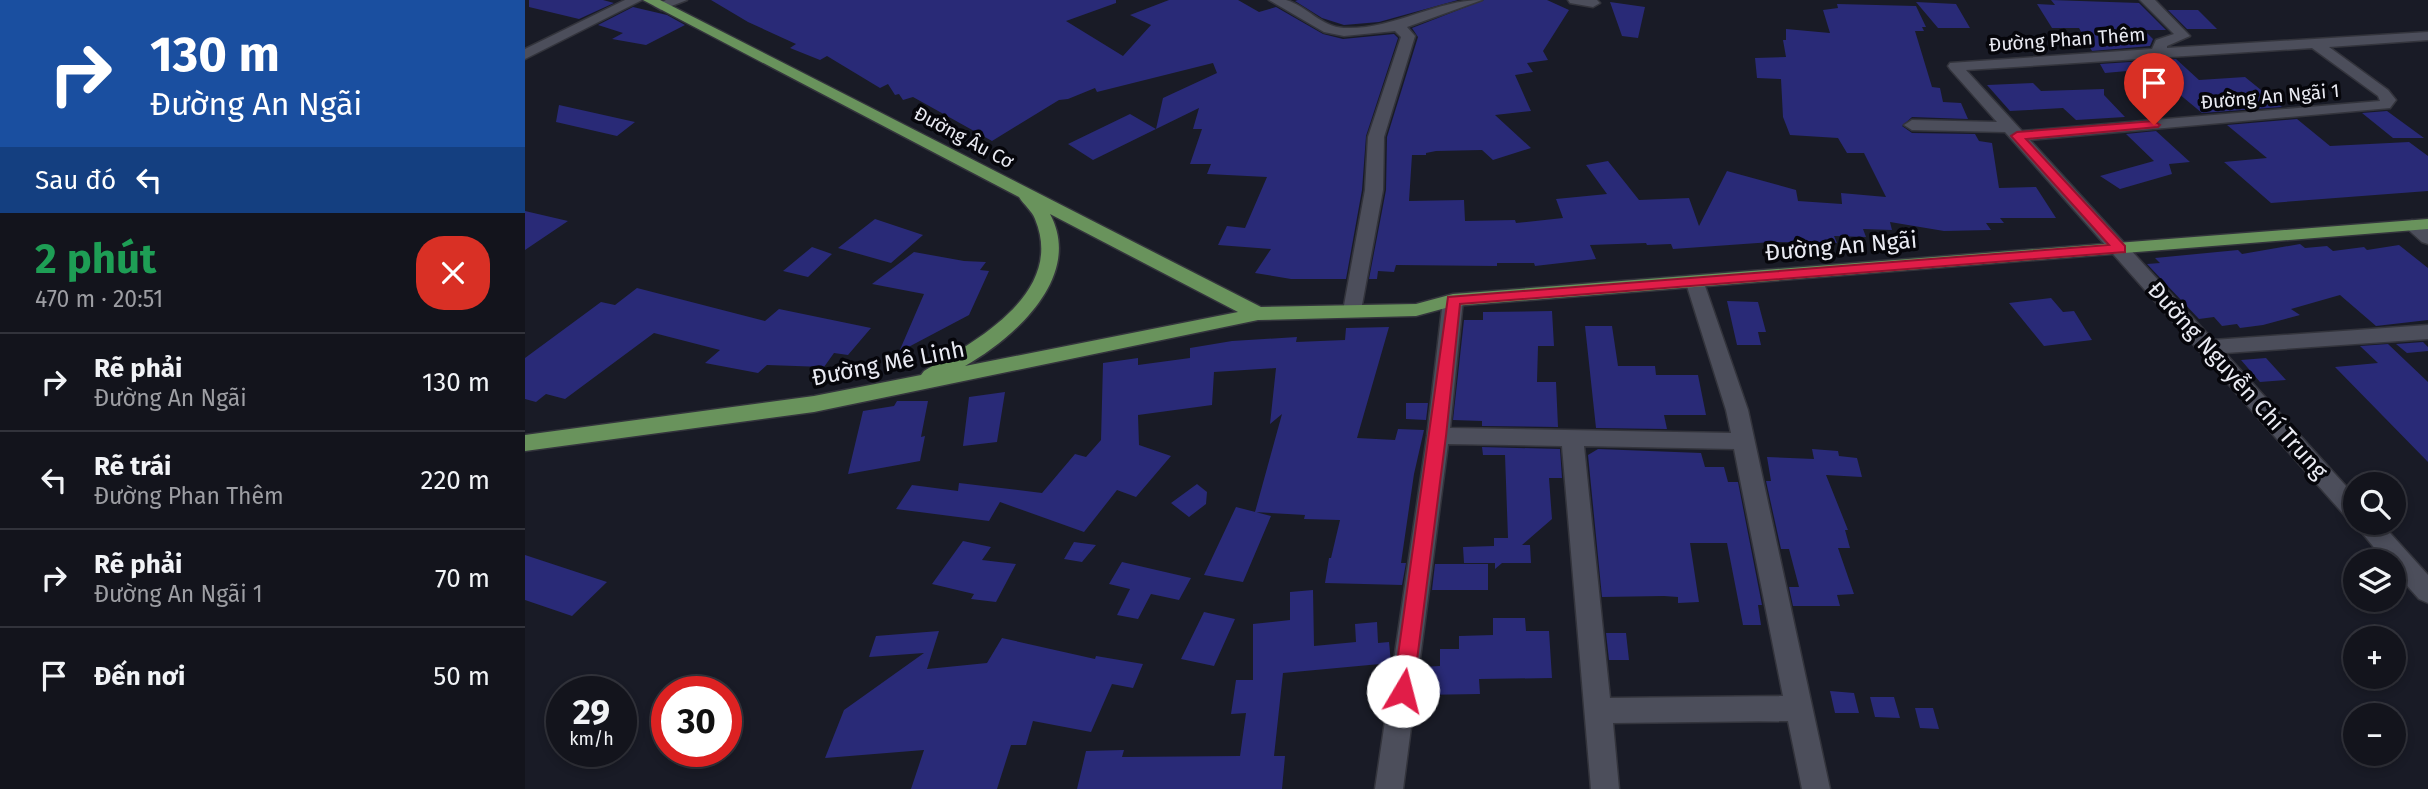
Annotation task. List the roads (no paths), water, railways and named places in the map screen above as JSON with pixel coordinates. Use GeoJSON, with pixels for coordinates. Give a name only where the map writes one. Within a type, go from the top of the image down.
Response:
{"type":"FeatureCollection","features":[{"type":"Feature","properties":{"kind":"main road","name":"Đường Âu Cơ"},"geometry":{"type":"LineString","coordinates":[[656,3],[1258,314]]}},
{"type":"Feature","properties":{"kind":"main road"},"geometry":{"type":"LineString","coordinates":[[914,386],[997,336],[1016,318],[1038,289],[1048,263],[1051,238],[1044,216],[1021,191]]}},
{"type":"Feature","properties":{"kind":"main road","name":"Đường An Ngãi"},"geometry":{"type":"LineString","coordinates":[[1258,314],[1416,310],[1453,300],[2420,225]]}},
{"type":"Feature","properties":{"kind":"main road","name":"Đường Mê Linh"},"geometry":{"type":"LineString","coordinates":[[525,443],[801,406],[914,386],[1258,314]]}},
{"type":"Feature","properties":{"kind":"street"},"geometry":{"type":"LineString","coordinates":[[527,52],[635,0]]}},
{"type":"Feature","properties":{"kind":"street"},"geometry":{"type":"LineString","coordinates":[[656,3],[680,0]]}},
{"type":"Feature","properties":{"kind":"street"},"geometry":{"type":"LineString","coordinates":[[1276,0],[1324,28],[1344,32],[1398,26],[1475,0]]}},
{"type":"Feature","properties":{"kind":"street"},"geometry":{"type":"LineString","coordinates":[[1575,0],[1593,3]]}},
{"type":"Feature","properties":{"kind":"street"},"geometry":{"type":"LineString","coordinates":[[2147,0],[2201,50]]}},
{"type":"Feature","properties":{"kind":"street"},"geometry":{"type":"LineString","coordinates":[[1353,311],[1374,190],[1376,137],[1408,36],[1398,26]]}},
{"type":"Feature","properties":{"kind":"street"},"geometry":{"type":"LineString","coordinates":[[2159,53],[2161,43],[2183,36]]}},
{"type":"Feature","properties":{"kind":"street","name":"Đường Phan Thêm"},"geometry":{"type":"LineString","coordinates":[[2120,249],[1955,66],[2428,36]]}},
{"type":"Feature","properties":{"kind":"street","name":"Đường An Ngãi 1"},"geometry":{"type":"LineString","coordinates":[[2013,131],[2385,105],[2388,100],[2383,93],[2315,43]]}},
{"type":"Feature","properties":{"kind":"street"},"geometry":{"type":"LineString","coordinates":[[1912,125],[2013,131]]}},
{"type":"Feature","properties":{"kind":"street"},"geometry":{"type":"LineString","coordinates":[[2420,225],[2428,238]]}},
{"type":"Feature","properties":{"kind":"street","name":"Đường Nguyễn Chí Trung"},"geometry":{"type":"LineString","coordinates":[[2120,249],[2343,498]]}},
{"type":"Feature","properties":{"kind":"street"},"geometry":{"type":"LineString","coordinates":[[1695,283],[1737,410],[1816,789]]}},
{"type":"Feature","properties":{"kind":"street"},"geometry":{"type":"LineString","coordinates":[[1389,789],[1438,436],[1453,300]]}},
{"type":"Feature","properties":{"kind":"street"},"geometry":{"type":"LineString","coordinates":[[2208,347],[2428,332]]}},
{"type":"Feature","properties":{"kind":"street"},"geometry":{"type":"LineString","coordinates":[[1438,436],[1744,441]]}},
{"type":"Feature","properties":{"kind":"street"},"geometry":{"type":"LineString","coordinates":[[1572,438],[1605,789]]}},
{"type":"Feature","properties":{"kind":"street"},"geometry":{"type":"LineString","coordinates":[[2377,535],[2428,592]]}},
{"type":"Feature","properties":{"kind":"street"},"geometry":{"type":"LineString","coordinates":[[1599,711],[1797,708]]}}]}
